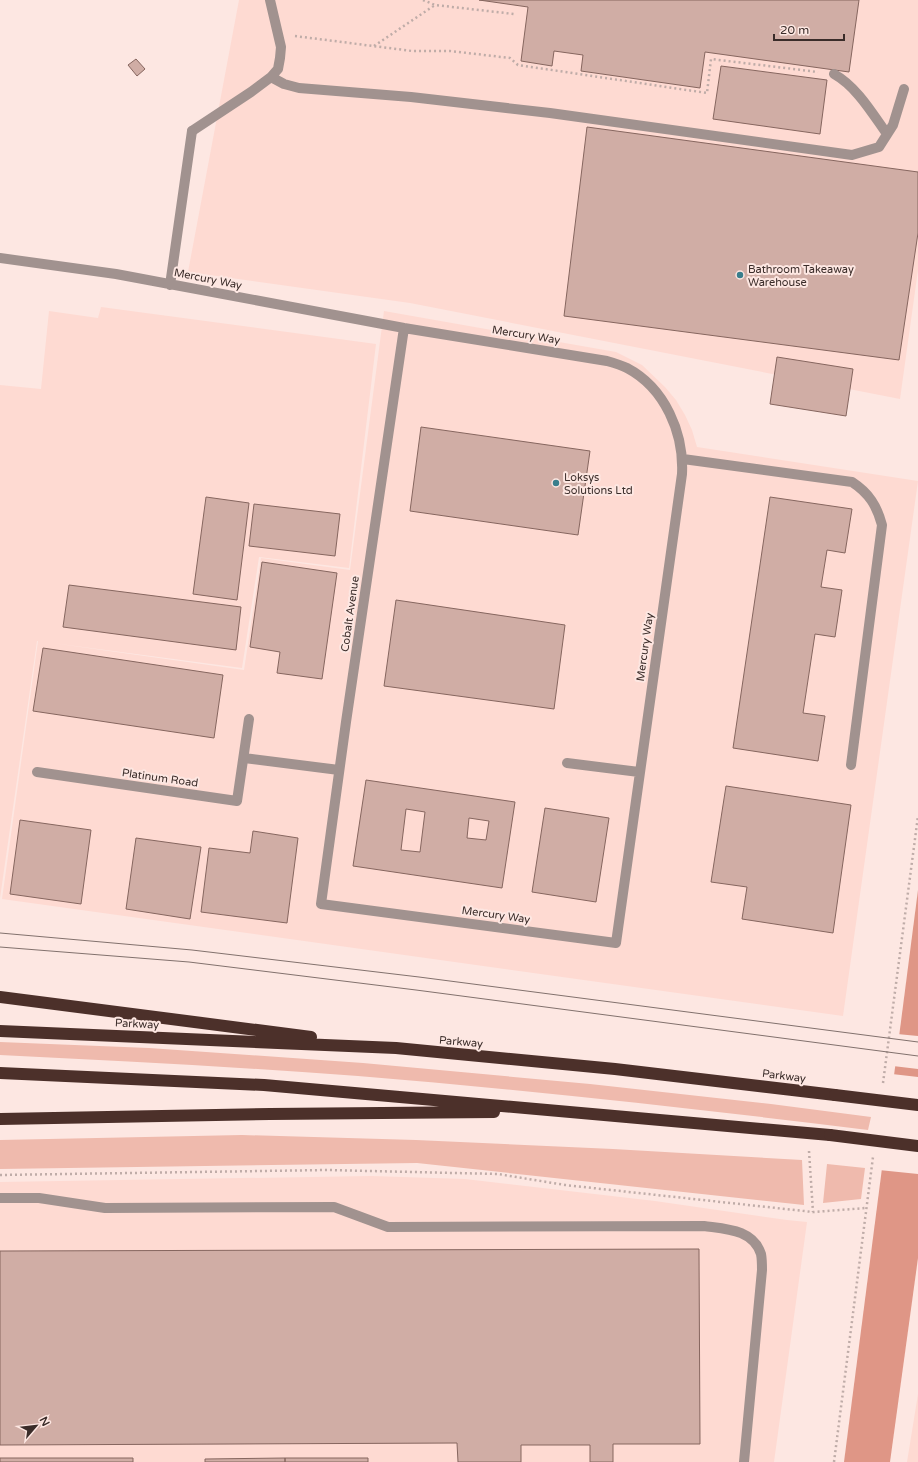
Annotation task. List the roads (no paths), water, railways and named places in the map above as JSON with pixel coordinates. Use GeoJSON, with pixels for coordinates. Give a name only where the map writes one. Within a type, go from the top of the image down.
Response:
{"type":"FeatureCollection","features":[{"type":"Feature","properties":{"kind":"highway"},"geometry":{"type":"LineString","coordinates":[[0,997],[396,1048]]}},
{"type":"Feature","properties":{"kind":"highway","name":"Parkway"},"geometry":{"type":"LineString","coordinates":[[0,1031],[396,1048],[615,1069],[918,1105]]}},
{"type":"Feature","properties":{"kind":"highway"},"geometry":{"type":"LineString","coordinates":[[0,1072],[264,1085],[830,1135],[918,1146]]}},
{"type":"Feature","properties":{"kind":"highway"},"geometry":{"type":"LineString","coordinates":[[0,1119],[262,1114],[566,1111]]}},
{"type":"Feature","properties":{"kind":"street"},"geometry":{"type":"LineString","coordinates":[[170,285],[192,131],[251,92],[271,77],[278,69],[281,47],[270,0]]}},
{"type":"Feature","properties":{"kind":"street"},"geometry":{"type":"LineString","coordinates":[[834,74],[843,79],[852,89],[887,134]]}},
{"type":"Feature","properties":{"kind":"street"},"geometry":{"type":"LineString","coordinates":[[271,77],[284,84],[299,88],[412,97],[550,113],[852,156],[879,147],[893,125],[904,89]]}},
{"type":"Feature","properties":{"kind":"street","name":"Mercury Way"},"geometry":{"type":"LineString","coordinates":[[0,258],[116,274],[404,328],[607,361],[627,368],[644,379],[660,396],[672,416],[679,437],[683,459],[682,474],[616,944],[321,904]]}},
{"type":"Feature","properties":{"kind":"street","name":"Cobalt Avenue"},"geometry":{"type":"LineString","coordinates":[[321,904],[339,770],[404,328]]}},
{"type":"Feature","properties":{"kind":"street"},"geometry":{"type":"LineString","coordinates":[[683,459],[852,482],[861,488],[871,498],[878,510],[882,524],[851,765]]}},
{"type":"Feature","properties":{"kind":"street","name":"Platinum Road"},"geometry":{"type":"LineString","coordinates":[[37,772],[237,801],[249,719]]}},
{"type":"Feature","properties":{"kind":"street"},"geometry":{"type":"LineString","coordinates":[[244,758],[339,770]]}},
{"type":"Feature","properties":{"kind":"street"},"geometry":{"type":"LineString","coordinates":[[567,763],[639,772]]}},
{"type":"Feature","properties":{"kind":"street"},"geometry":{"type":"LineString","coordinates":[[0,1198],[39,1198],[105,1208],[334,1207],[388,1227],[704,1226],[734,1230],[747,1236],[756,1244],[761,1254],[762,1270],[744,1462]]}},
{"type":"Feature","properties":{"kind":"tram line"},"geometry":{"type":"LineString","coordinates":[[0,933],[192,950],[419,977],[918,1042]]}},
{"type":"Feature","properties":{"kind":"tram line"},"geometry":{"type":"LineString","coordinates":[[0,947],[189,962],[416,990],[918,1056]]}},
{"type":"Feature","properties":{"kind":"place","name":"Bathroom Takeaway Warehouse"},"geometry":{"type":"Point","coordinates":[740,275]}},
{"type":"Feature","properties":{"kind":"place","name":"Loksys Solutions Ltd"},"geometry":{"type":"Point","coordinates":[556,483]}}]}
